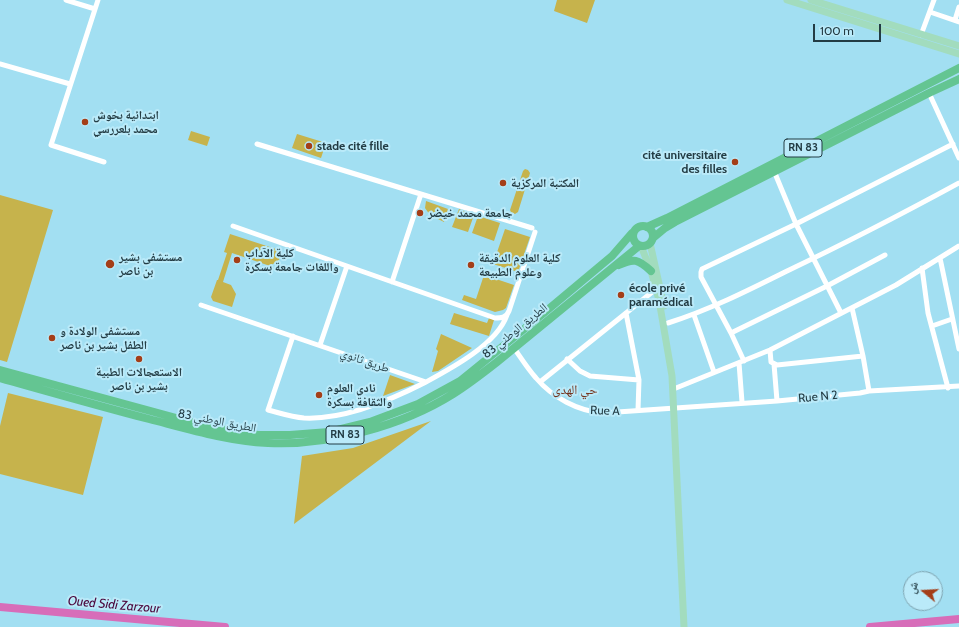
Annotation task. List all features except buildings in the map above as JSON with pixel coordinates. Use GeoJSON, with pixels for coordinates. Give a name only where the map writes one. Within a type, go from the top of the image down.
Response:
{"type":"FeatureCollection","features":[{"type":"Feature","properties":{"kind":"highway","name":"RN 83"},"geometry":{"type":"LineString","coordinates":[[647,227],[959,68]]}},
{"type":"Feature","properties":{"kind":"highway","name":"RN 83"},"geometry":{"type":"LineString","coordinates":[[652,241],[661,231],[675,222],[959,79]]}},
{"type":"Feature","properties":{"kind":"highway"},"geometry":{"type":"LineString","coordinates":[[639,226],[647,227],[652,232],[652,241],[646,246],[640,246],[633,240],[632,233],[639,226]]}},
{"type":"Feature","properties":{"kind":"highway","name":"الطريق الوطني 83"},"geometry":{"type":"LineString","coordinates":[[0,370],[213,428],[258,435],[290,435],[329,432],[370,422],[418,404],[460,381],[612,256],[632,233]]}},
{"type":"Feature","properties":{"kind":"highway","name":"الطريق الوطني 83"},"geometry":{"type":"LineString","coordinates":[[0,378],[192,430],[229,438],[269,443],[308,442],[350,434],[375,428],[413,414],[434,404],[475,380],[628,254],[640,246]]}},
{"type":"Feature","properties":{"kind":"highway"},"geometry":{"type":"LineString","coordinates":[[614,267],[630,260],[635,260],[642,263],[650,271]]}},
{"type":"Feature","properties":{"kind":"main road"},"geometry":{"type":"LineString","coordinates":[[787,0],[959,54]]}},
{"type":"Feature","properties":{"kind":"main road"},"geometry":{"type":"LineString","coordinates":[[811,0],[959,46]]}},
{"type":"Feature","properties":{"kind":"main road"},"geometry":{"type":"LineString","coordinates":[[652,241],[674,359],[684,564],[682,566],[684,627]]}},
{"type":"Feature","properties":{"kind":"main road"},"geometry":{"type":"LineString","coordinates":[[640,246],[656,289],[669,351],[676,408]]}},
{"type":"Feature","properties":{"kind":"street"},"geometry":{"type":"LineString","coordinates":[[66,0],[95,9]]}},
{"type":"Feature","properties":{"kind":"street"},"geometry":{"type":"LineString","coordinates":[[98,0],[51,145],[104,162]]}},
{"type":"Feature","properties":{"kind":"street"},"geometry":{"type":"LineString","coordinates":[[921,35],[934,0]]}},
{"type":"Feature","properties":{"kind":"street"},"geometry":{"type":"LineString","coordinates":[[930,12],[957,21],[959,8]]}},
{"type":"Feature","properties":{"kind":"street"},"geometry":{"type":"LineString","coordinates":[[0,64],[70,84]]}},
{"type":"Feature","properties":{"kind":"street"},"geometry":{"type":"LineString","coordinates":[[929,93],[959,158]]}},
{"type":"Feature","properties":{"kind":"street"},"geometry":{"type":"LineString","coordinates":[[258,144],[534,230],[508,315],[504,325],[494,337],[450,370],[393,398],[362,409],[327,417],[296,417],[268,410],[293,336]]}},
{"type":"Feature","properties":{"kind":"street"},"geometry":{"type":"LineString","coordinates":[[742,402],[742,362],[731,333],[701,275],[702,269],[796,224],[953,144]]}},
{"type":"Feature","properties":{"kind":"street"},"geometry":{"type":"LineString","coordinates":[[774,171],[796,224],[841,313]]}},
{"type":"Feature","properties":{"kind":"street"},"geometry":{"type":"LineString","coordinates":[[668,323],[694,315],[813,259],[959,183]]}},
{"type":"Feature","properties":{"kind":"street"},"geometry":{"type":"LineString","coordinates":[[392,282],[421,194]]}},
{"type":"Feature","properties":{"kind":"street"},"geometry":{"type":"LineString","coordinates":[[233,226],[495,318],[502,318],[508,315]]}},
{"type":"Feature","properties":{"kind":"street"},"geometry":{"type":"LineString","coordinates":[[676,388],[770,350],[896,285],[959,246]]}},
{"type":"Feature","properties":{"kind":"street"},"geometry":{"type":"LineString","coordinates":[[731,333],[827,286],[886,254]]}},
{"type":"Feature","properties":{"kind":"street"},"geometry":{"type":"LineString","coordinates":[[940,258],[959,349]]}},
{"type":"Feature","properties":{"kind":"street"},"geometry":{"type":"LineString","coordinates":[[320,345],[347,266]]}},
{"type":"Feature","properties":{"kind":"street"},"geometry":{"type":"LineString","coordinates":[[922,268],[925,297],[948,388]]}},
{"type":"Feature","properties":{"kind":"street"},"geometry":{"type":"LineString","coordinates":[[540,382],[656,289]]}},
{"type":"Feature","properties":{"kind":"street","name":"طريق ثانوي"},"geometry":{"type":"LineString","coordinates":[[201,304],[426,382]]}},
{"type":"Feature","properties":{"kind":"street"},"geometry":{"type":"LineString","coordinates":[[852,308],[869,391]]}},
{"type":"Feature","properties":{"kind":"street"},"geometry":{"type":"LineString","coordinates":[[626,313],[639,380],[638,410]]}},
{"type":"Feature","properties":{"kind":"street"},"geometry":{"type":"LineString","coordinates":[[694,315],[714,372]]}},
{"type":"Feature","properties":{"kind":"street"},"geometry":{"type":"LineString","coordinates":[[932,326],[952,319]]}},
{"type":"Feature","properties":{"kind":"street","name":"Rue A"},"geometry":{"type":"LineString","coordinates":[[514,348],[540,382],[563,400],[579,409],[603,413],[676,408]]}},
{"type":"Feature","properties":{"kind":"street"},"geometry":{"type":"LineString","coordinates":[[770,350],[771,360],[774,364],[777,401]]}},
{"type":"Feature","properties":{"kind":"street"},"geometry":{"type":"LineString","coordinates":[[774,364],[780,365],[863,356]]}},
{"type":"Feature","properties":{"kind":"street"},"geometry":{"type":"LineString","coordinates":[[567,359],[580,371],[590,376],[639,380]]}},
{"type":"Feature","properties":{"kind":"street","name":"Rue N 2"},"geometry":{"type":"LineString","coordinates":[[676,408],[742,402],[777,401],[869,391],[948,388],[959,386]]}},
{"type":"Feature","properties":{"kind":"shaded area"},"geometry":{"type":"Polygon","coordinates":[[[557,0],[595,0],[587,23],[554,11],[557,0]]]}},
{"type":"Feature","properties":{"kind":"shaded area"},"geometry":{"type":"Polygon","coordinates":[[[191,131],[210,137],[207,146],[188,140],[191,131]]]}},
{"type":"Feature","properties":{"kind":"shaded area","name":"stade cité fille"},"geometry":{"type":"Polygon","coordinates":[[[297,134],[326,143],[321,158],[292,148],[297,134]]]}},
{"type":"Feature","properties":{"kind":"shaded area"},"geometry":{"type":"Polygon","coordinates":[[[525,169],[530,173],[518,212],[515,214],[510,210],[525,169]]]}},
{"type":"Feature","properties":{"kind":"shaded area"},"geometry":{"type":"Polygon","coordinates":[[[0,195],[53,210],[7,362],[0,360],[0,195]]]}},
{"type":"Feature","properties":{"kind":"shaded area"},"geometry":{"type":"Polygon","coordinates":[[[426,201],[448,209],[444,222],[430,215],[425,208],[426,201]]]}},
{"type":"Feature","properties":{"kind":"shaded area"},"geometry":{"type":"Polygon","coordinates":[[[459,209],[474,215],[468,232],[452,227],[459,209]]]}},
{"type":"Feature","properties":{"kind":"shaded area"},"geometry":{"type":"Polygon","coordinates":[[[478,216],[500,223],[494,241],[472,233],[478,216]]]}},
{"type":"Feature","properties":{"kind":"shaded area"},"geometry":{"type":"Polygon","coordinates":[[[505,229],[530,237],[518,272],[493,264],[505,229]]]}},
{"type":"Feature","properties":{"kind":"shaded area"},"geometry":{"type":"Polygon","coordinates":[[[230,234],[282,251],[279,260],[270,266],[232,253],[223,282],[231,285],[236,294],[232,307],[213,301],[211,297],[227,253],[224,252],[230,234]]]}},
{"type":"Feature","properties":{"kind":"shaded area"},"geometry":{"type":"Polygon","coordinates":[[[484,275],[514,285],[506,308],[503,310],[495,312],[462,300],[464,295],[476,299],[484,275]]]}},
{"type":"Feature","properties":{"kind":"shaded area"},"geometry":{"type":"Polygon","coordinates":[[[454,313],[487,323],[489,318],[494,320],[489,336],[450,324],[454,313]]]}},
{"type":"Feature","properties":{"kind":"shaded area"},"geometry":{"type":"Polygon","coordinates":[[[441,334],[472,348],[438,371],[432,372],[438,351],[436,349],[441,334]]]}},
{"type":"Feature","properties":{"kind":"shaded area"},"geometry":{"type":"Polygon","coordinates":[[[390,375],[415,384],[383,396],[390,375]]]}},
{"type":"Feature","properties":{"kind":"shaded area"},"geometry":{"type":"Polygon","coordinates":[[[8,393],[103,417],[83,495],[0,474],[0,426],[8,393]]]}},
{"type":"Feature","properties":{"kind":"shaded area"},"geometry":{"type":"Polygon","coordinates":[[[431,421],[294,524],[302,456],[353,448],[431,421]]]}},
{"type":"Feature","properties":{"kind":"waterway","name":"Oued Sidi Zarzour"},"geometry":{"type":"LineString","coordinates":[[0,607],[225,627]]}},
{"type":"Feature","properties":{"kind":"waterway","name":"Oued Sidi Zarzour"},"geometry":{"type":"LineString","coordinates":[[870,627],[959,619]]}},
{"type":"Feature","properties":{"kind":"place","name":"ابتدائية بخوش محمد بلعررسي"},"geometry":{"type":"Point","coordinates":[85,122]}},
{"type":"Feature","properties":{"kind":"place","name":"stade cité fille"},"geometry":{"type":"Point","coordinates":[309,146]}},
{"type":"Feature","properties":{"kind":"place","name":"cité universitaire des filles"},"geometry":{"type":"Point","coordinates":[735,162]}},
{"type":"Feature","properties":{"kind":"place","name":"المكتبة المركزية"},"geometry":{"type":"Point","coordinates":[503,183]}},
{"type":"Feature","properties":{"kind":"place","name":"جامعة محمد خيضر"},"geometry":{"type":"Point","coordinates":[420,213]}},
{"type":"Feature","properties":{"kind":"place","name":"كلية الآداب واللغات جامعة بسكرة"},"geometry":{"type":"Point","coordinates":[237,260]}},
{"type":"Feature","properties":{"kind":"place","name":"مستشفى بشير بن ناصر"},"geometry":{"type":"Point","coordinates":[110,264]}},
{"type":"Feature","properties":{"kind":"place","name":"كلية العلوم الدقيقة وعلوم الطبيعة"},"geometry":{"type":"Point","coordinates":[471,265]}},
{"type":"Feature","properties":{"kind":"place","name":"école privé paramédical"},"geometry":{"type":"Point","coordinates":[621,295]}},
{"type":"Feature","properties":{"kind":"place","name":"مستشفى الولادة و الطفل بشير بن ناصر"},"geometry":{"type":"Point","coordinates":[52,338]}},
{"type":"Feature","properties":{"kind":"place","name":"الاستعجالات الطبية بشير بن ناصر"},"geometry":{"type":"Point","coordinates":[139,359]}},
{"type":"Feature","properties":{"kind":"place","name":"نادي العلوم والثقافة بسكرة"},"geometry":{"type":"Point","coordinates":[319,395]}},
{"type":"Feature","properties":{"kind":"district","name":"حي الهدى"},"geometry":{"type":"Point","coordinates":[575,390]}}]}
